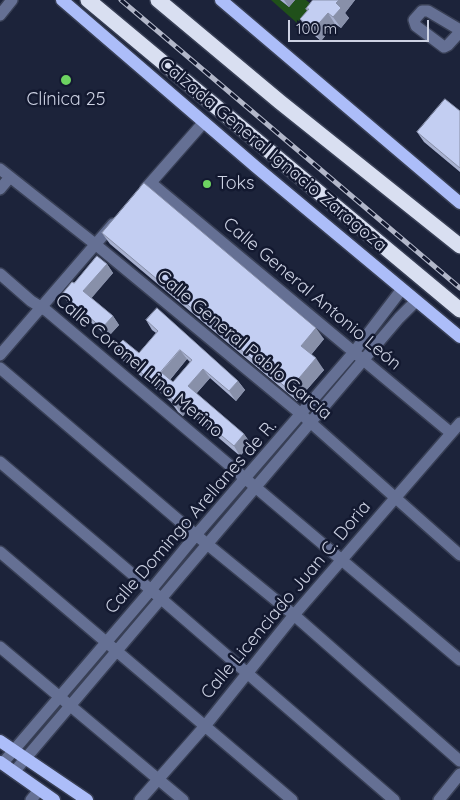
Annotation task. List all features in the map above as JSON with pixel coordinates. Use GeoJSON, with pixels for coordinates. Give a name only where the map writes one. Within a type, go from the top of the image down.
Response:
{"type":"FeatureCollection","features":[{"type":"Feature","properties":{"kind":"highway","name":"Calzada General Ignacio Zaragoza"},"geometry":{"type":"LineString","coordinates":[[83,0],[92,4],[458,309]]}},
{"type":"Feature","properties":{"kind":"highway"},"geometry":{"type":"LineString","coordinates":[[158,0],[280,102],[460,246]]}},
{"type":"Feature","properties":{"kind":"main road","name":"Calzada General Ignacio Zaragoza"},"geometry":{"type":"LineString","coordinates":[[62,0],[460,337]]}},
{"type":"Feature","properties":{"kind":"main road"},"geometry":{"type":"LineString","coordinates":[[222,0],[460,203]]}},
{"type":"Feature","properties":{"kind":"main road"},"geometry":{"type":"LineString","coordinates":[[0,741],[87,800]]}},
{"type":"Feature","properties":{"kind":"main road"},"geometry":{"type":"LineString","coordinates":[[1,763],[14,772],[35,795],[54,800]]}},
{"type":"Feature","properties":{"kind":"street"},"geometry":{"type":"LineString","coordinates":[[0,15],[12,0]]}},
{"type":"Feature","properties":{"kind":"street"},"geometry":{"type":"LineString","coordinates":[[138,196],[204,122]]}},
{"type":"Feature","properties":{"kind":"street","name":"Calle General Pablo García"},"geometry":{"type":"LineString","coordinates":[[0,169],[95,244],[301,414],[394,498],[460,554]]}},
{"type":"Feature","properties":{"kind":"street"},"geometry":{"type":"LineString","coordinates":[[0,189],[10,177]]}},
{"type":"Feature","properties":{"kind":"street","name":"Calle General Antonio León"},"geometry":{"type":"LineString","coordinates":[[151,183],[451,433]]}},
{"type":"Feature","properties":{"kind":"street"},"geometry":{"type":"LineString","coordinates":[[0,355],[120,217]]}},
{"type":"Feature","properties":{"kind":"street","name":"Calle Coronel Lino Merino"},"geometry":{"type":"LineString","coordinates":[[0,274],[32,301],[42,306],[460,660]]}},
{"type":"Feature","properties":{"kind":"street","name":"Calle Domingo Arellanes de R."},"geometry":{"type":"LineString","coordinates":[[14,772],[27,759],[310,423],[359,356],[402,289]]}},
{"type":"Feature","properties":{"kind":"street","name":"Calle Domingo Arellanes de R."},"geometry":{"type":"LineString","coordinates":[[1,763],[60,697],[301,414],[416,301]]}},
{"type":"Feature","properties":{"kind":"street"},"geometry":{"type":"LineString","coordinates":[[388,310],[399,318]]}},
{"type":"Feature","properties":{"kind":"street"},"geometry":{"type":"LineString","coordinates":[[0,368],[196,535],[294,615],[460,761]]}},
{"type":"Feature","properties":{"kind":"street","name":"Calle Licenciado Juan C. Doria"},"geometry":{"type":"LineString","coordinates":[[140,800],[205,726],[294,615],[460,423]]}},
{"type":"Feature","properties":{"kind":"street"},"geometry":{"type":"LineString","coordinates":[[0,462],[161,598],[394,800]]}},
{"type":"Feature","properties":{"kind":"street"},"geometry":{"type":"LineString","coordinates":[[0,552],[292,800]]}},
{"type":"Feature","properties":{"kind":"street"},"geometry":{"type":"LineString","coordinates":[[0,647],[183,800]]}},
{"type":"Feature","properties":{"kind":"street"},"geometry":{"type":"LineString","coordinates":[[439,800],[460,774]]}},
{"type":"Feature","properties":{"kind":"green space"},"geometry":{"type":"Polygon","coordinates":[[[271,0],[280,0],[289,7],[295,0],[306,0],[312,5],[297,23],[271,0]]]}},
{"type":"Feature","properties":{"kind":"building"},"geometry":{"type":"Polygon","coordinates":[[[313,0],[339,0],[336,3],[341,8],[333,17],[328,13],[313,30],[300,19],[309,9],[306,9],[313,0]]]}},
{"type":"Feature","properties":{"kind":"building"},"geometry":{"type":"Polygon","coordinates":[[[445,99],[460,111],[460,168],[417,132],[445,99]]]}},
{"type":"Feature","properties":{"kind":"building"},"geometry":{"type":"Polygon","coordinates":[[[144,183],[316,328],[301,346],[316,358],[289,390],[102,233],[144,183]]]}},
{"type":"Feature","properties":{"kind":"building"},"geometry":{"type":"Polygon","coordinates":[[[97,256],[107,264],[83,291],[113,316],[102,328],[62,294],[97,256]]]}},
{"type":"Feature","properties":{"kind":"building"},"geometry":{"type":"Polygon","coordinates":[[[157,308],[238,381],[229,391],[203,369],[188,386],[244,434],[234,446],[180,401],[176,406],[171,402],[173,400],[114,349],[123,340],[139,353],[158,331],[146,320],[157,308]],[[180,350],[161,372],[173,382],[192,360],[180,350]]]}},
{"type":"Feature","properties":{"kind":"railway"},"geometry":{"type":"LineString","coordinates":[[121,0],[460,288]]}},
{"type":"Feature","properties":{"kind":"place","name":"Clínica 25"},"geometry":{"type":"Point","coordinates":[66,80]}},
{"type":"Feature","properties":{"kind":"place","name":"Toks"},"geometry":{"type":"Point","coordinates":[207,184]}}]}
